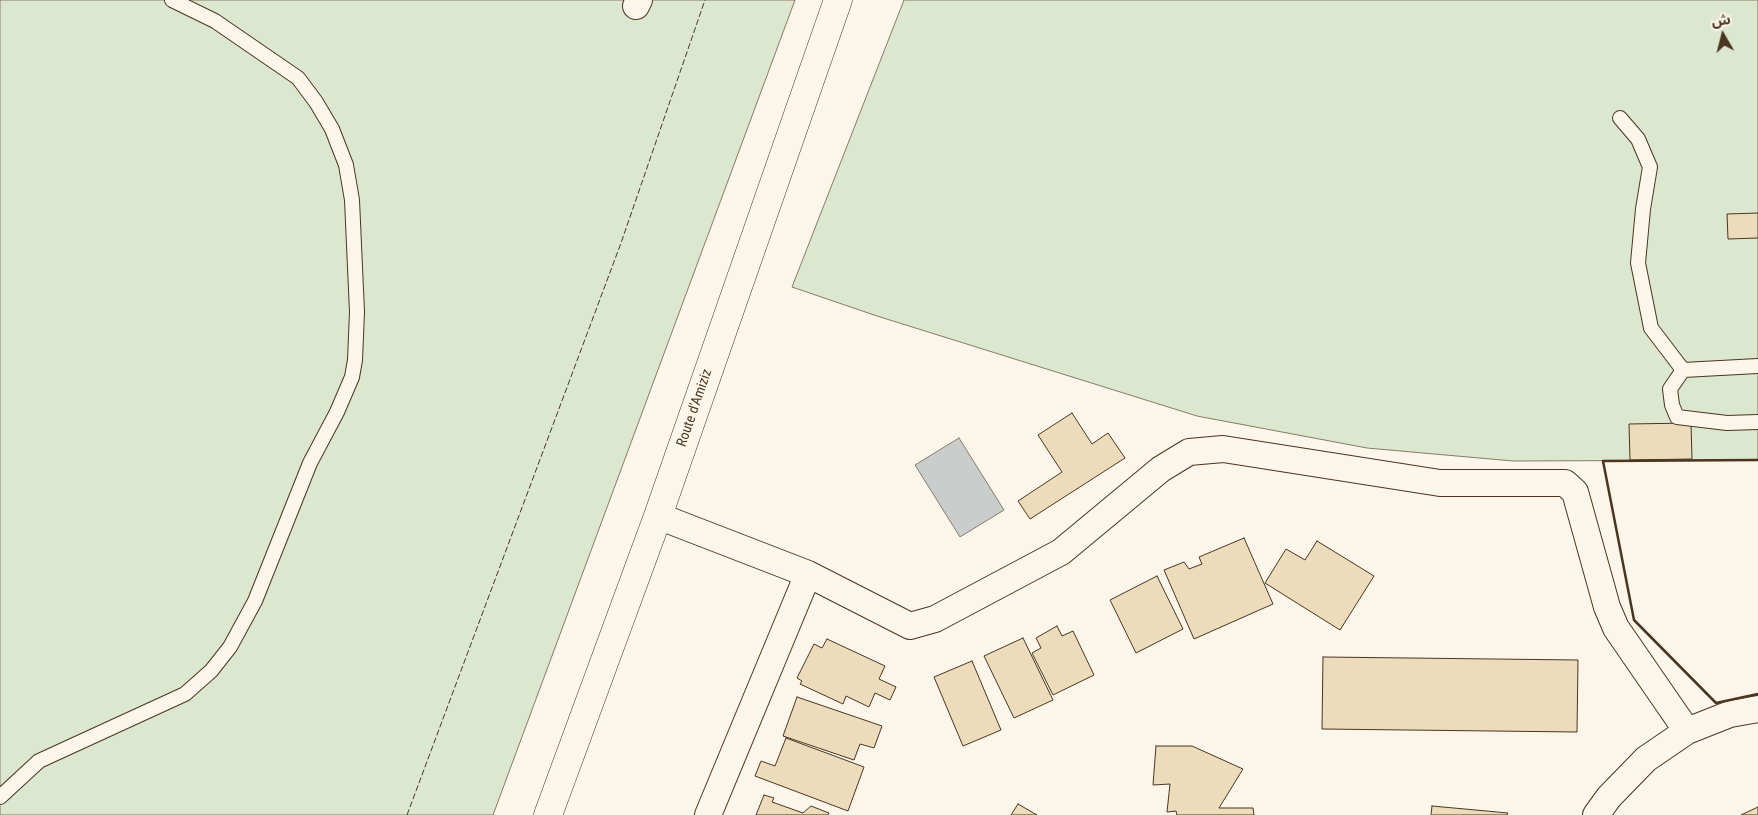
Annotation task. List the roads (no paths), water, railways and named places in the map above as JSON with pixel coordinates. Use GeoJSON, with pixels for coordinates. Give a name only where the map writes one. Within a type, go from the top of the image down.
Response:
{"type":"FeatureCollection","features":[{"type":"Feature","properties":{"kind":"main road","name":"Route d'Amiziz"},"geometry":{"type":"LineString","coordinates":[[548,815],[658,516],[838,0]]}},
{"type":"Feature","properties":{"kind":"street"},"geometry":{"type":"LineString","coordinates":[[658,516],[808,574],[910,626],[935,620],[1061,552],[1161,469],[1189,452],[1223,449],[1440,483],[1565,483],[1575,492],[1607,607],[1616,628],[1687,731]]}},
{"type":"Feature","properties":{"kind":"street"},"geometry":{"type":"LineString","coordinates":[[708,815],[808,574]]}},
{"type":"Feature","properties":{"kind":"street"},"geometry":{"type":"LineString","coordinates":[[1596,815],[1609,797],[1646,759],[1687,731],[1730,714],[1758,709]]}},
{"type":"Feature","properties":{"kind":"lane"},"geometry":{"type":"LineString","coordinates":[[0,797],[39,761],[184,694],[211,671],[230,647],[255,602],[310,463],[337,412],[352,377],[355,360],[357,312],[352,200],[346,165],[332,129],[316,102],[298,78],[215,21],[172,0]]}},
{"type":"Feature","properties":{"kind":"lane"},"geometry":{"type":"LineString","coordinates":[[1620,118],[1638,138],[1650,167],[1643,209],[1638,263],[1651,328],[1683,370]]}},
{"type":"Feature","properties":{"kind":"lane"},"geometry":{"type":"LineString","coordinates":[[1683,370],[1758,366]]}},
{"type":"Feature","properties":{"kind":"lane"},"geometry":{"type":"LineString","coordinates":[[1683,370],[1670,389],[1672,405],[1677,416],[1727,423],[1758,422]]}}]}
